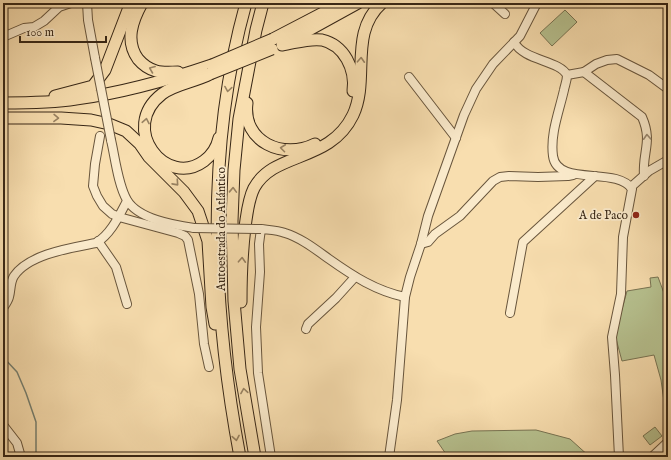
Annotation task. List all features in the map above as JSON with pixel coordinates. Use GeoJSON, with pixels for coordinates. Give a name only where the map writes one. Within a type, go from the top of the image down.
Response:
{"type":"FeatureCollection","features":[{"type":"Feature","properties":{"kind":"highway"},"geometry":{"type":"LineString","coordinates":[[29,103],[93,86],[105,70],[128,10],[133,3]]}},
{"type":"Feature","properties":{"kind":"highway"},"geometry":{"type":"LineString","coordinates":[[142,3],[136,14],[131,35],[135,54],[140,61],[155,71],[209,72]]}},
{"type":"Feature","properties":{"kind":"highway"},"geometry":{"type":"LineString","coordinates":[[236,45],[236,28],[239,3]]}},
{"type":"Feature","properties":{"kind":"highway","name":"Autoestrada do Atlántico"},"geometry":{"type":"LineString","coordinates":[[240,457],[231,411],[221,322],[217,220],[220,159],[225,106],[236,45],[246,3]]}},
{"type":"Feature","properties":{"kind":"highway","name":"Autoestrada do Atlántico"},"geometry":{"type":"LineString","coordinates":[[255,457],[240,369],[232,259],[234,170],[239,119],[256,30],[263,3]]}},
{"type":"Feature","properties":{"kind":"highway"},"geometry":{"type":"LineString","coordinates":[[266,3],[256,30],[247,105],[247,119],[255,135],[268,144],[278,148],[300,149],[325,139],[335,131],[342,122],[351,104],[353,96],[354,87],[351,66],[339,48],[331,43],[321,40],[278,42]]}},
{"type":"Feature","properties":{"kind":"highway"},"geometry":{"type":"LineString","coordinates":[[278,42],[328,3]]}},
{"type":"Feature","properties":{"kind":"highway"},"geometry":{"type":"LineString","coordinates":[[278,42],[342,3]]}},
{"type":"Feature","properties":{"kind":"highway"},"geometry":{"type":"LineString","coordinates":[[225,106],[218,142],[214,151],[200,164],[189,168],[178,168],[167,163],[157,156],[150,148],[145,138],[144,126],[147,114],[162,94],[278,42],[358,3]]}},
{"type":"Feature","properties":{"kind":"highway"},"geometry":{"type":"LineString","coordinates":[[240,369],[243,247],[250,197],[259,181],[270,170],[323,147],[335,139],[345,129],[354,114],[358,100],[363,37],[367,23],[382,3]]}},
{"type":"Feature","properties":{"kind":"highway"},"geometry":{"type":"LineString","coordinates":[[3,103],[29,103],[75,99],[134,88],[190,72]]}},
{"type":"Feature","properties":{"kind":"highway"},"geometry":{"type":"LineString","coordinates":[[3,112],[75,106],[106,101],[209,72]]}},
{"type":"Feature","properties":{"kind":"highway"},"geometry":{"type":"LineString","coordinates":[[3,118],[61,118],[91,120],[109,124],[126,131],[140,144],[149,157],[170,176],[184,192],[198,211],[208,241],[212,307],[231,411]]}},
{"type":"Feature","properties":{"kind":"street"},"geometry":{"type":"LineString","coordinates":[[3,37],[24,28],[34,27],[59,8],[71,3]]}},
{"type":"Feature","properties":{"kind":"street"},"geometry":{"type":"LineString","coordinates":[[87,3],[88,20],[111,140],[122,189],[127,201],[140,212],[169,223],[194,228],[260,229],[274,230],[285,233],[306,242],[355,277],[378,289],[394,295],[405,297]]}},
{"type":"Feature","properties":{"kind":"street"},"geometry":{"type":"LineString","coordinates":[[493,3],[505,14]]}},
{"type":"Feature","properties":{"kind":"street"},"geometry":{"type":"LineString","coordinates":[[389,457],[399,386],[405,297],[428,216],[464,115],[476,89],[493,64],[526,27],[537,3]]}},
{"type":"Feature","properties":{"kind":"street"},"geometry":{"type":"LineString","coordinates":[[514,42],[521,52],[561,69],[567,76]]}},
{"type":"Feature","properties":{"kind":"street"},"geometry":{"type":"LineString","coordinates":[[567,76],[584,72],[596,64],[617,59],[668,88]]}},
{"type":"Feature","properties":{"kind":"street"},"geometry":{"type":"LineString","coordinates":[[584,72],[642,117],[646,126],[648,137],[643,168],[644,176]]}},
{"type":"Feature","properties":{"kind":"street"},"geometry":{"type":"LineString","coordinates":[[567,76],[554,130],[554,162],[560,169],[575,174],[596,176],[626,183],[631,187],[632,192],[623,237],[621,294],[612,337],[619,457]]}},
{"type":"Feature","properties":{"kind":"street"},"geometry":{"type":"LineString","coordinates":[[409,77],[456,138]]}},
{"type":"Feature","properties":{"kind":"street"},"geometry":{"type":"LineString","coordinates":[[100,136],[93,186],[103,206],[112,214],[119,217],[178,233],[185,236],[188,240],[209,367]]}},
{"type":"Feature","properties":{"kind":"street"},"geometry":{"type":"LineString","coordinates":[[631,187],[644,176],[668,160]]}},
{"type":"Feature","properties":{"kind":"street"},"geometry":{"type":"LineString","coordinates":[[421,244],[428,242],[435,234],[460,216],[493,181],[500,177],[568,176],[575,174]]}},
{"type":"Feature","properties":{"kind":"street"},"geometry":{"type":"LineString","coordinates":[[510,313],[523,242],[596,176]]}},
{"type":"Feature","properties":{"kind":"street"},"geometry":{"type":"LineString","coordinates":[[3,308],[9,297],[12,279],[28,263],[61,251],[98,241],[110,230],[127,201]]}},
{"type":"Feature","properties":{"kind":"street"},"geometry":{"type":"LineString","coordinates":[[260,229],[260,272],[256,327],[258,373],[271,457]]}},
{"type":"Feature","properties":{"kind":"street"},"geometry":{"type":"LineString","coordinates":[[98,241],[116,267],[127,304]]}},
{"type":"Feature","properties":{"kind":"street"},"geometry":{"type":"LineString","coordinates":[[306,329],[308,324],[336,298],[355,277]]}},
{"type":"Feature","properties":{"kind":"street"},"geometry":{"type":"LineString","coordinates":[[3,425],[17,443],[21,457]]}},
{"type":"Feature","properties":{"kind":"street"},"geometry":{"type":"LineString","coordinates":[[652,457],[668,442]]}},
{"type":"Feature","properties":{"kind":"green space"},"geometry":{"type":"Polygon","coordinates":[[[565,10],[577,22],[552,46],[540,33],[565,10]]]}},
{"type":"Feature","properties":{"kind":"green space"},"geometry":{"type":"Polygon","coordinates":[[[658,277],[668,304],[668,430],[661,380],[654,355],[622,361],[615,335],[627,291],[651,287],[650,278],[658,277]]]}},
{"type":"Feature","properties":{"kind":"green space"},"geometry":{"type":"Polygon","coordinates":[[[655,427],[662,436],[650,445],[643,436],[655,427]]]}},
{"type":"Feature","properties":{"kind":"green space"},"geometry":{"type":"Polygon","coordinates":[[[536,430],[570,439],[590,457],[448,457],[437,441],[455,434],[472,431],[536,430]]]}},
{"type":"Feature","properties":{"kind":"waterway"},"geometry":{"type":"LineString","coordinates":[[3,357],[17,372],[36,422],[36,457]]}},
{"type":"Feature","properties":{"kind":"place","name":"A de Paco"},"geometry":{"type":"Point","coordinates":[636,215]}}]}
